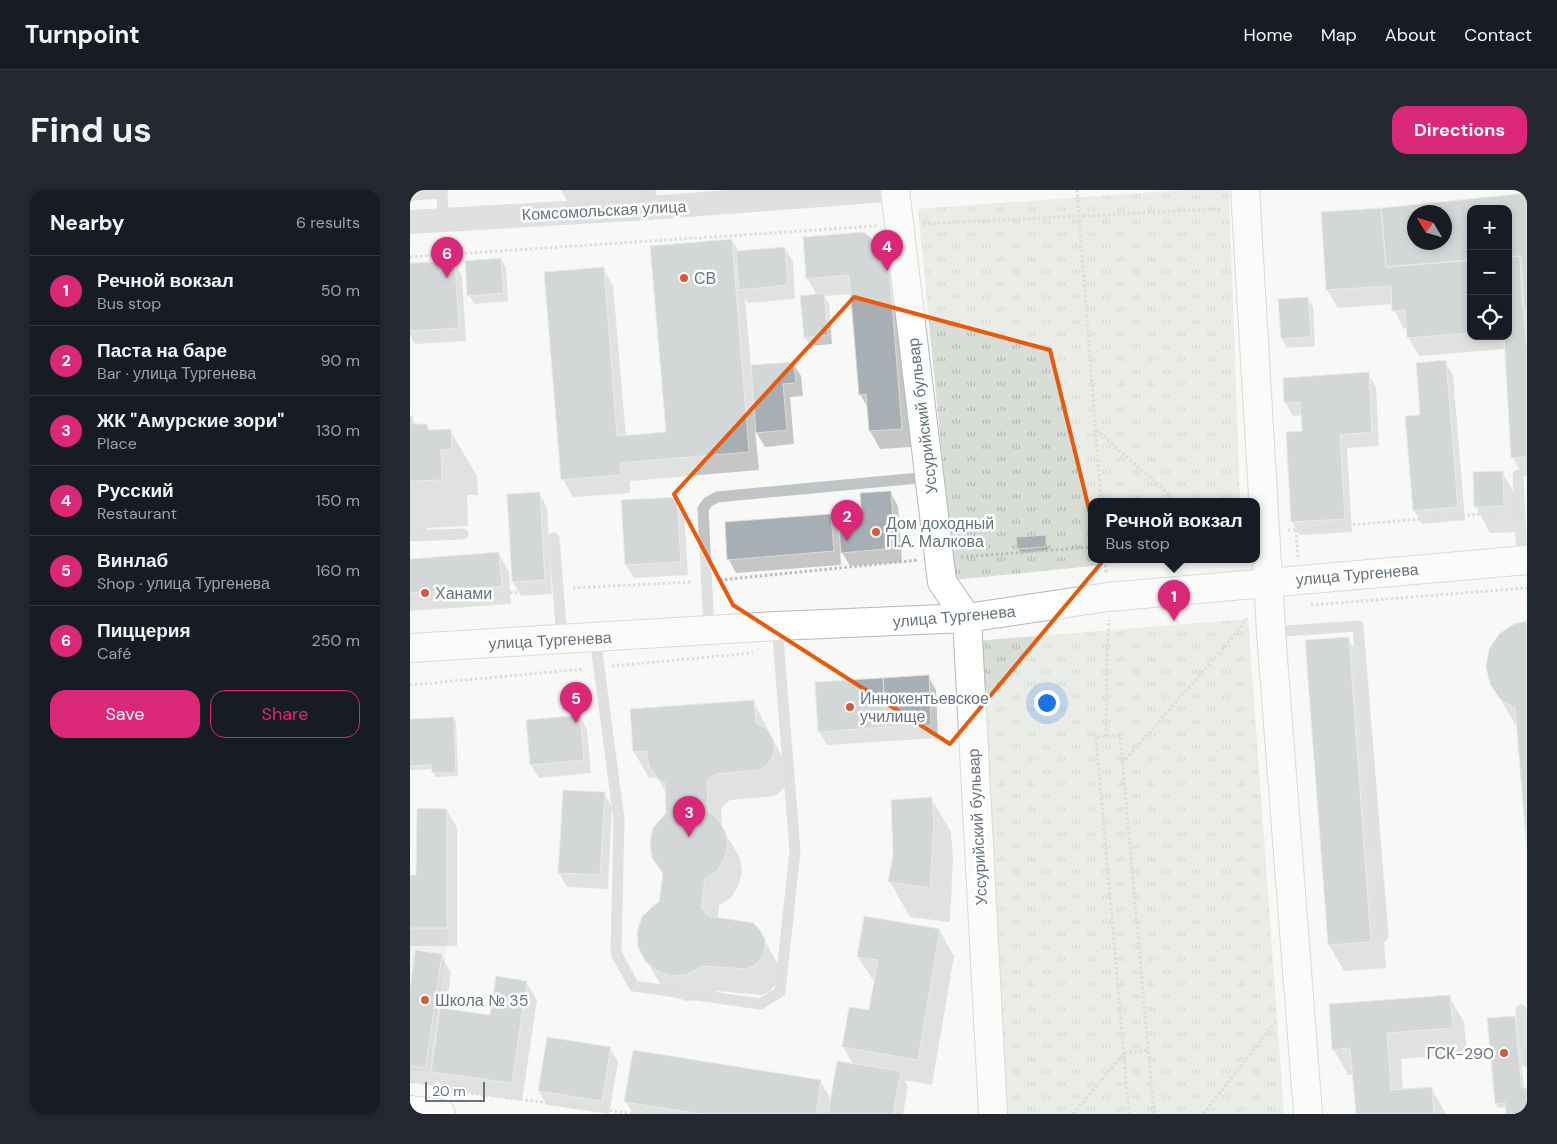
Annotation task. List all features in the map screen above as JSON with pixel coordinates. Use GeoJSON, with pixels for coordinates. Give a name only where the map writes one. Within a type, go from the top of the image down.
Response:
{"type":"FeatureCollection","features":[{"type":"Feature","properties":{"kind":"street","name":"Комсомольская улица"},"geometry":{"type":"LineString","coordinates":[[410,222],[648,199],[887,190]]}},
{"type":"Feature","properties":{"kind":"street","name":"Уссурийский бульвар"},"geometry":{"type":"LineString","coordinates":[[895,190],[942,582],[967,618],[993,1114]]}},
{"type":"Feature","properties":{"kind":"street"},"geometry":{"type":"LineString","coordinates":[[1244,190],[1271,632],[1308,1114]]}},
{"type":"Feature","properties":{"kind":"street","name":"улица Тургенева"},"geometry":{"type":"LineString","coordinates":[[410,648],[777,626],[967,618],[1108,597],[1524,560]]}},
{"type":"Feature","properties":{"kind":"street"},"geometry":{"type":"LineString","coordinates":[[410,1110],[440,1101]]}},
{"type":"Feature","properties":{"kind":"lane"},"geometry":{"type":"LineString","coordinates":[[442,190],[443,220]]}},
{"type":"Feature","properties":{"kind":"lane"},"geometry":{"type":"LineString","coordinates":[[1518,475],[1524,560]]}},
{"type":"Feature","properties":{"kind":"lane"},"geometry":{"type":"LineString","coordinates":[[709,630],[703,509],[708,502],[717,497],[929,477]]}},
{"type":"Feature","properties":{"kind":"lane"},"geometry":{"type":"LineString","coordinates":[[410,536],[463,534]]}},
{"type":"Feature","properties":{"kind":"lane"},"geometry":{"type":"LineString","coordinates":[[554,538],[562,639]]}},
{"type":"Feature","properties":{"kind":"lane"},"geometry":{"type":"LineString","coordinates":[[595,637],[619,820],[616,953],[634,986],[760,1004],[780,992],[795,851],[777,626]]}},
{"type":"Feature","properties":{"kind":"lane"},"geometry":{"type":"LineString","coordinates":[[1271,632],[1358,626],[1383,936]]}},
{"type":"Feature","properties":{"kind":"lane"},"geometry":{"type":"LineString","coordinates":[[1521,1010],[1527,1062]]}},
{"type":"Feature","properties":{"kind":"path"},"geometry":{"type":"LineString","coordinates":[[1077,190],[1101,498]]}},
{"type":"Feature","properties":{"kind":"path"},"geometry":{"type":"LineString","coordinates":[[410,258],[898,225],[1222,209]]}},
{"type":"Feature","properties":{"kind":"path"},"geometry":{"type":"LineString","coordinates":[[1095,430],[1173,498]]}},
{"type":"Feature","properties":{"kind":"path"},"geometry":{"type":"LineString","coordinates":[[1285,530],[1520,511]]}},
{"type":"Feature","properties":{"kind":"path"},"geometry":{"type":"LineString","coordinates":[[410,600],[558,589],[707,581],[939,558],[1088,547]]}},
{"type":"Feature","properties":{"kind":"path"},"geometry":{"type":"LineString","coordinates":[[1105,563],[1108,597],[1106,736]]}},
{"type":"Feature","properties":{"kind":"path"},"geometry":{"type":"LineString","coordinates":[[1122,763],[1228,643],[1248,616]]}},
{"type":"Feature","properties":{"kind":"path"},"geometry":{"type":"LineString","coordinates":[[1129,1114],[1096,737],[1120,735],[1154,1114]]}},
{"type":"Feature","properties":{"kind":"path"},"geometry":{"type":"LineString","coordinates":[[1203,1114],[1282,1013]]}},
{"type":"Feature","properties":{"kind":"path"},"geometry":{"type":"LineString","coordinates":[[1073,1114],[1124,1053],[1148,1050]]}},
{"type":"Feature","properties":{"kind":"path"},"geometry":{"type":"LineString","coordinates":[[440,1101],[638,1114]]}},
{"type":"Feature","properties":{"kind":"highlighted area"},"geometry":{"type":"Polygon","coordinates":[[[854,297],[1050,350],[1102,562],[950,744],[733,605],[674,494],[854,297]]]}},
{"type":"Feature","properties":{"kind":"shaded area","name":"Школа № 35"},"geometry":{"type":"Polygon","coordinates":[[[410,930],[449,930],[429,1072],[410,1070],[410,930]]]}},
{"type":"Feature","properties":{"kind":"green space"},"geometry":{"type":"Polygon","coordinates":[[[1183,190],[1229,190],[1240,498],[1088,498],[1088,563],[1122,563],[954,580],[918,209],[1183,190]]]}},
{"type":"Feature","properties":{"kind":"green space"},"geometry":{"type":"Polygon","coordinates":[[[1248,619],[1284,1114],[1008,1114],[975,641],[1248,619]]]}},
{"type":"Feature","properties":{"kind":"building"},"geometry":{"type":"Polygon","coordinates":[[[1527,193],[1527,307],[1523,307],[1520,256],[1512,257],[1512,205],[1467,205],[1467,260],[1386,267],[1381,208],[1407,205],[1407,250],[1452,250],[1452,205],[1410,205],[1527,193]]]}},
{"type":"Feature","properties":{"kind":"building"},"geometry":{"type":"Polygon","coordinates":[[[1381,208],[1386,267],[1467,260],[1467,333],[1407,338],[1405,310],[1392,311],[1391,286],[1326,290],[1321,212],[1381,208]]]}},
{"type":"Feature","properties":{"kind":"building"},"geometry":{"type":"Polygon","coordinates":[[[864,232],[888,253],[902,429],[869,431],[866,394],[859,395],[849,275],[806,279],[803,237],[864,232]]]}},
{"type":"Feature","properties":{"kind":"building"},"geometry":{"type":"Polygon","coordinates":[[[732,239],[749,452],[620,463],[621,475],[561,480],[544,272],[604,267],[617,436],[666,432],[650,246],[732,239]]]}},
{"type":"Feature","properties":{"kind":"building"},"geometry":{"type":"Polygon","coordinates":[[[785,247],[788,285],[739,290],[736,251],[785,247]]]}},
{"type":"Feature","properties":{"kind":"building"},"geometry":{"type":"Polygon","coordinates":[[[1520,256],[1527,352],[1527,457],[1511,458],[1504,340],[1512,340],[1512,257],[1520,256]]]}},
{"type":"Feature","properties":{"kind":"building"},"geometry":{"type":"Polygon","coordinates":[[[501,258],[504,293],[467,296],[465,261],[501,258]]]}},
{"type":"Feature","properties":{"kind":"building"},"geometry":{"type":"Polygon","coordinates":[[[455,261],[459,328],[410,331],[410,263],[455,261]]]}},
{"type":"Feature","properties":{"kind":"building"},"geometry":{"type":"Polygon","coordinates":[[[824,293],[828,335],[804,338],[800,296],[824,293]]]}},
{"type":"Feature","properties":{"kind":"building"},"geometry":{"type":"Polygon","coordinates":[[[1308,297],[1311,337],[1281,339],[1278,299],[1308,297]]]}},
{"type":"Feature","properties":{"kind":"building"},"geometry":{"type":"Polygon","coordinates":[[[1446,360],[1458,507],[1413,511],[1405,416],[1420,415],[1416,363],[1446,360]]]}},
{"type":"Feature","properties":{"kind":"building"},"geometry":{"type":"Polygon","coordinates":[[[794,362],[796,383],[783,384],[787,430],[756,433],[751,365],[794,362]]]}},
{"type":"Feature","properties":{"kind":"building"},"geometry":{"type":"Polygon","coordinates":[[[1369,372],[1372,432],[1340,435],[1345,519],[1291,522],[1286,432],[1302,431],[1300,402],[1284,403],[1283,378],[1369,372]]]}},
{"type":"Feature","properties":{"kind":"building"},"geometry":{"type":"Polygon","coordinates":[[[412,415],[413,424],[427,424],[428,430],[451,429],[452,449],[441,450],[442,480],[410,481],[410,416],[412,415]]]}},
{"type":"Feature","properties":{"kind":"building"},"geometry":{"type":"Polygon","coordinates":[[[1503,471],[1504,506],[1474,507],[1473,472],[1503,471]]]}},
{"type":"Feature","properties":{"kind":"building"},"geometry":{"type":"Polygon","coordinates":[[[891,491],[895,548],[841,553],[838,521],[862,519],[860,493],[891,491]]]}},
{"type":"Feature","properties":{"kind":"building"},"geometry":{"type":"Polygon","coordinates":[[[540,492],[545,580],[512,582],[507,494],[540,492]]]}},
{"type":"Feature","properties":{"kind":"building"},"geometry":{"type":"Polygon","coordinates":[[[677,497],[681,562],[625,565],[621,500],[677,497]]]}},
{"type":"Feature","properties":{"kind":"building"},"geometry":{"type":"Polygon","coordinates":[[[831,514],[834,551],[727,560],[725,522],[831,514]]]}},
{"type":"Feature","properties":{"kind":"building"},"geometry":{"type":"Polygon","coordinates":[[[1046,535],[1046,547],[1017,549],[1016,537],[1046,535]]]}},
{"type":"Feature","properties":{"kind":"building"},"geometry":{"type":"Polygon","coordinates":[[[499,552],[502,586],[410,593],[410,559],[499,552]]]}},
{"type":"Feature","properties":{"kind":"building"},"geometry":{"type":"Polygon","coordinates":[[[1527,621],[1527,851],[1515,708],[1500,699],[1490,684],[1486,667],[1489,649],[1499,634],[1514,624],[1527,621]]]}},
{"type":"Feature","properties":{"kind":"building"},"geometry":{"type":"Polygon","coordinates":[[[1349,637],[1371,942],[1328,945],[1305,640],[1349,637]]]}},
{"type":"Feature","properties":{"kind":"building"},"geometry":{"type":"Polygon","coordinates":[[[929,675],[931,725],[886,727],[883,678],[929,675]]]}},
{"type":"Feature","properties":{"kind":"building"},"geometry":{"type":"Polygon","coordinates":[[[883,678],[886,727],[818,732],[815,682],[883,678]]]}},
{"type":"Feature","properties":{"kind":"building"},"geometry":{"type":"Polygon","coordinates":[[[754,700],[756,723],[766,728],[772,737],[775,746],[773,756],[768,764],[760,770],[715,774],[707,781],[708,811],[717,818],[725,831],[728,845],[724,860],[715,873],[705,879],[701,908],[709,916],[753,923],[765,939],[765,949],[762,958],[755,965],[746,969],[702,966],[686,975],[671,976],[657,971],[645,961],[638,947],[637,932],[642,917],[659,902],[663,873],[652,858],[650,843],[653,828],[666,813],[665,783],[658,779],[649,766],[646,751],[633,752],[630,709],[754,700]]]}},
{"type":"Feature","properties":{"kind":"building"},"geometry":{"type":"Polygon","coordinates":[[[580,715],[584,760],[530,765],[526,720],[580,715]]]}},
{"type":"Feature","properties":{"kind":"building"},"geometry":{"type":"Polygon","coordinates":[[[454,717],[456,773],[432,773],[431,765],[410,766],[410,719],[454,717]]]}},
{"type":"Feature","properties":{"kind":"building"},"geometry":{"type":"Polygon","coordinates":[[[563,790],[605,792],[600,875],[558,873],[563,790]]]}},
{"type":"Feature","properties":{"kind":"building"},"geometry":{"type":"Polygon","coordinates":[[[932,797],[934,823],[930,888],[888,882],[893,855],[891,800],[932,797]]]}},
{"type":"Feature","properties":{"kind":"building"},"geometry":{"type":"Polygon","coordinates":[[[417,808],[447,809],[447,928],[410,928],[410,875],[416,875],[417,808]]]}},
{"type":"Feature","properties":{"kind":"building"},"geometry":{"type":"Polygon","coordinates":[[[864,916],[940,929],[918,1060],[842,1047],[849,1007],[869,1010],[878,960],[857,957],[864,916]]]}},
{"type":"Feature","properties":{"kind":"building","name":"Школа № 35"},"geometry":{"type":"Polygon","coordinates":[[[415,950],[442,954],[426,1068],[410,1066],[410,989],[415,950]]]}},
{"type":"Feature","properties":{"kind":"building"},"geometry":{"type":"Polygon","coordinates":[[[496,976],[527,981],[512,1083],[431,1072],[440,1008],[490,1015],[496,976]]]}},
{"type":"Feature","properties":{"kind":"building"},"geometry":{"type":"Polygon","coordinates":[[[1450,995],[1453,1028],[1387,1033],[1391,1090],[1432,1087],[1434,1114],[1356,1114],[1350,1048],[1332,1050],[1329,1004],[1450,995]]]}},
{"type":"Feature","properties":{"kind":"building","name":"ГСК-290"},"geometry":{"type":"Polygon","coordinates":[[[1515,1016],[1522,1088],[1527,1088],[1527,1114],[1506,1114],[1505,1103],[1495,1104],[1487,1018],[1515,1016]]]}},
{"type":"Feature","properties":{"kind":"building"},"geometry":{"type":"Polygon","coordinates":[[[547,1037],[611,1047],[602,1101],[538,1091],[547,1037]]]}},
{"type":"Feature","properties":{"kind":"building"},"geometry":{"type":"Polygon","coordinates":[[[633,1050],[821,1080],[816,1114],[701,1114],[624,1102],[633,1050]]]}},
{"type":"Feature","properties":{"kind":"building"},"geometry":{"type":"Polygon","coordinates":[[[837,1061],[901,1071],[893,1114],[828,1114],[837,1061]]]}},
{"type":"Feature","properties":{"kind":"place","name":"Русский"},"geometry":{"type":"Point","coordinates":[887,271]}},
{"type":"Feature","properties":{"kind":"place","name":"Пиццерия"},"geometry":{"type":"Point","coordinates":[447,278]}},
{"type":"Feature","properties":{"kind":"place","name":"СВ"},"geometry":{"type":"Point","coordinates":[684,278]}},
{"type":"Feature","properties":{"kind":"place","name":"Дом доходный П.А. Малкова"},"geometry":{"type":"Point","coordinates":[876,532]}},
{"type":"Feature","properties":{"kind":"place","name":"Паста на баре"},"geometry":{"type":"Point","coordinates":[847,541]}},
{"type":"Feature","properties":{"kind":"place","name":"Ханами"},"geometry":{"type":"Point","coordinates":[425,593]}},
{"type":"Feature","properties":{"kind":"place","name":"Речной вокзал"},"geometry":{"type":"Point","coordinates":[1174,621]}},
{"type":"Feature","properties":{"kind":"place","name":"Иннокентьевское училище"},"geometry":{"type":"Point","coordinates":[850,707]}},
{"type":"Feature","properties":{"kind":"place","name":"Винлаб"},"geometry":{"type":"Point","coordinates":[576,723]}},
{"type":"Feature","properties":{"kind":"place","name":"ЖК \"Амурские зори\""},"geometry":{"type":"Point","coordinates":[689,837]}},
{"type":"Feature","properties":{"kind":"place","name":"Школа № 35"},"geometry":{"type":"Point","coordinates":[425,1000]}},
{"type":"Feature","properties":{"kind":"place","name":"ГСК-290"},"geometry":{"type":"Point","coordinates":[1504,1053]}}]}
